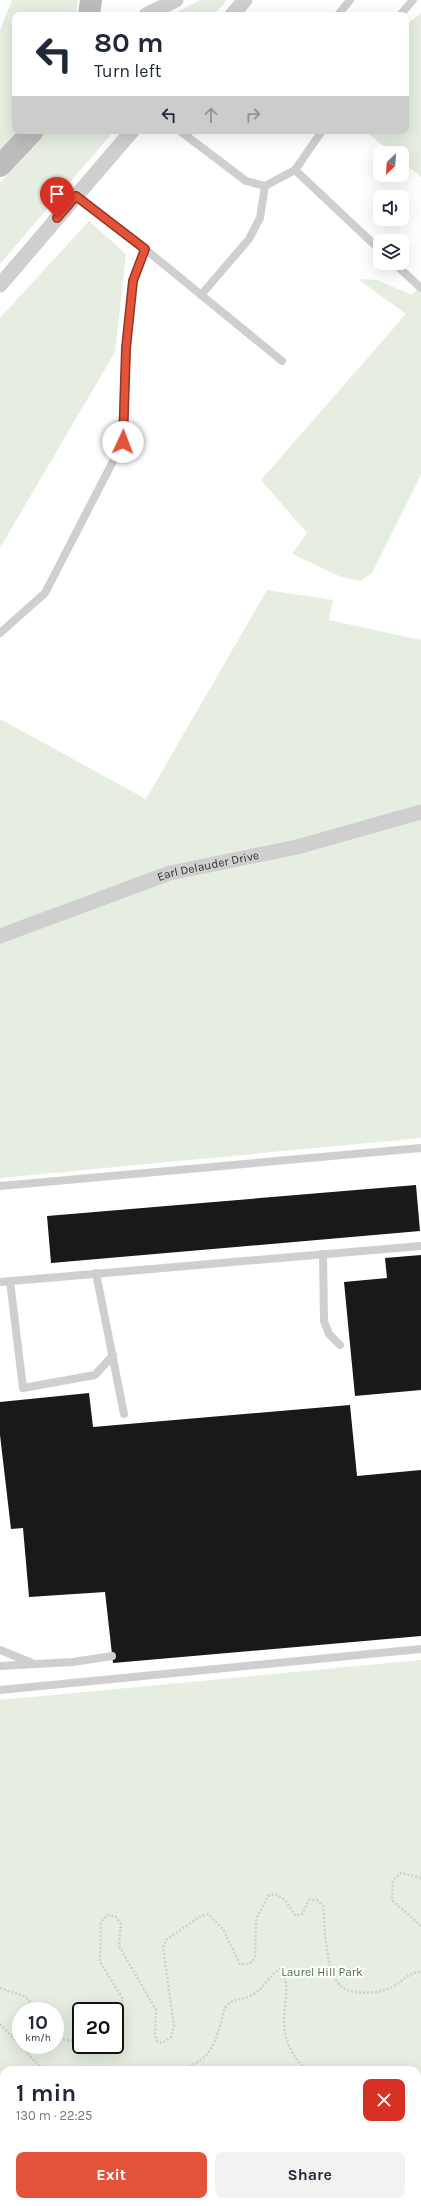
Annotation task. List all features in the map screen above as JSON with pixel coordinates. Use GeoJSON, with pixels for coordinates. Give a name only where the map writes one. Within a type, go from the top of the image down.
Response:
{"type":"FeatureCollection","features":[{"type":"Feature","properties":{"kind":"main road"},"geometry":{"type":"LineString","coordinates":[[89,12],[91,0]]}},
{"type":"Feature","properties":{"kind":"main road"},"geometry":{"type":"LineString","coordinates":[[0,166],[30,134]]}},
{"type":"Feature","properties":{"kind":"street"},"geometry":{"type":"LineString","coordinates":[[152,12],[176,0]]}},
{"type":"Feature","properties":{"kind":"street"},"geometry":{"type":"LineString","coordinates":[[235,12],[245,0]]}},
{"type":"Feature","properties":{"kind":"street"},"geometry":{"type":"LineString","coordinates":[[0,284],[129,134]]}},
{"type":"Feature","properties":{"kind":"street","name":"Earl Delauder Drive"},"geometry":{"type":"LineString","coordinates":[[0,936],[170,873],[297,847],[421,812]]}},
{"type":"Feature","properties":{"kind":"lane"},"geometry":{"type":"LineString","coordinates":[[340,12],[350,0]]}},
{"type":"Feature","properties":{"kind":"lane"},"geometry":{"type":"LineString","coordinates":[[403,12],[413,0]]}},
{"type":"Feature","properties":{"kind":"lane"},"geometry":{"type":"LineString","coordinates":[[184,134],[246,181],[265,186],[295,170],[320,134]]}},
{"type":"Feature","properties":{"kind":"lane"},"geometry":{"type":"LineString","coordinates":[[295,170],[373,243]]}},
{"type":"Feature","properties":{"kind":"lane"},"geometry":{"type":"LineString","coordinates":[[202,295],[249,239],[260,218],[265,186]]}},
{"type":"Feature","properties":{"kind":"lane"},"geometry":{"type":"LineString","coordinates":[[76,196],[145,249],[282,361]]}},
{"type":"Feature","properties":{"kind":"lane"},"geometry":{"type":"LineString","coordinates":[[0,633],[44,593],[123,442],[126,348],[133,281],[145,249]]}},
{"type":"Feature","properties":{"kind":"lane"},"geometry":{"type":"LineString","coordinates":[[402,270],[421,288]]}},
{"type":"Feature","properties":{"kind":"lane"},"geometry":{"type":"LineString","coordinates":[[0,1186],[421,1148]]}},
{"type":"Feature","properties":{"kind":"lane"},"geometry":{"type":"LineString","coordinates":[[0,1282],[421,1246]]}},
{"type":"Feature","properties":{"kind":"lane"},"geometry":{"type":"LineString","coordinates":[[323,1254],[324,1321],[329,1334],[340,1345]]}},
{"type":"Feature","properties":{"kind":"lane"},"geometry":{"type":"LineString","coordinates":[[96,1273],[124,1414]]}},
{"type":"Feature","properties":{"kind":"lane"},"geometry":{"type":"LineString","coordinates":[[10,1281],[23,1388],[96,1375],[112,1355]]}},
{"type":"Feature","properties":{"kind":"lane"},"geometry":{"type":"LineString","coordinates":[[0,1690],[421,1649]]}},
{"type":"Feature","properties":{"kind":"lane"},"geometry":{"type":"LineString","coordinates":[[0,1650],[35,1664]]}},
{"type":"Feature","properties":{"kind":"lane"},"geometry":{"type":"LineString","coordinates":[[0,1666],[73,1662],[112,1656]]}},
{"type":"Feature","properties":{"kind":"path"},"geometry":{"type":"LineString","coordinates":[[421,1878],[401,1873],[393,1880],[392,1900],[421,1926]]}},
{"type":"Feature","properties":{"kind":"path"},"geometry":{"type":"LineString","coordinates":[[122,2002],[123,1999],[100,1962],[100,1922],[108,1915],[116,1916],[121,1924],[119,1946],[156,2010],[155,2035],[157,2041],[162,2043],[171,2038],[174,2026],[163,1947],[166,1940],[201,1916],[208,1914],[223,1929],[240,1964],[249,1964],[255,1958],[256,1919],[268,1896],[275,1894],[285,1900],[296,1916],[302,1914],[309,1900],[317,1900],[323,1906],[331,1971],[338,1984],[346,1990],[363,1993],[381,1991],[393,1987],[414,1971],[421,1972]]}},
{"type":"Feature","properties":{"kind":"path"},"geometry":{"type":"LineString","coordinates":[[192,2066],[201,2062],[214,2048],[225,2008],[230,2002],[252,1996],[262,1988],[272,1974],[281,1968],[288,1986],[284,2018],[288,2047],[303,2066]]}},
{"type":"Feature","properties":{"kind":"path"},"geometry":{"type":"LineString","coordinates":[[0,1988],[26,1997],[31,2002]]}},
{"type":"Feature","properties":{"kind":"path"},"geometry":{"type":"LineString","coordinates":[[0,2024],[39,2066]]}},
{"type":"Feature","properties":{"kind":"green space"},"geometry":{"type":"Polygon","coordinates":[[[12,0],[78,0],[76,12],[12,12],[12,134],[16,134],[0,152],[0,30],[12,0]]]}},
{"type":"Feature","properties":{"kind":"green space"},"geometry":{"type":"Polygon","coordinates":[[[200,0],[227,0],[217,12],[177,12],[200,0]]]}},
{"type":"Feature","properties":{"kind":"green space"},"geometry":{"type":"Polygon","coordinates":[[[421,13],[421,177],[409,167],[409,146],[383,146],[369,134],[409,134],[409,23],[421,13]]]}},
{"type":"Feature","properties":{"kind":"green space"},"geometry":{"type":"Polygon","coordinates":[[[41,134],[111,134],[0,264],[0,183],[41,134]]]}},
{"type":"Feature","properties":{"kind":"green space"},"geometry":{"type":"Polygon","coordinates":[[[89,221],[126,254],[115,352],[0,548],[0,318],[89,221]]]}},
{"type":"Feature","properties":{"kind":"green space"},"geometry":{"type":"Polygon","coordinates":[[[358,279],[377,280],[412,295],[421,285],[421,475],[372,573],[360,581],[341,577],[292,554],[307,533],[261,480],[406,314],[358,279]]]}},
{"type":"Feature","properties":{"kind":"green space"},"geometry":{"type":"Polygon","coordinates":[[[267,590],[333,600],[329,620],[421,640],[421,1138],[0,1178],[0,719],[146,799],[267,590]]]}},
{"type":"Feature","properties":{"kind":"green space","name":"Laurel Hill Park"},"geometry":{"type":"Polygon","coordinates":[[[421,1660],[421,2066],[0,2066],[0,1700],[421,1660]]]}},
{"type":"Feature","properties":{"kind":"building"},"geometry":{"type":"Polygon","coordinates":[[[416,1185],[420,1231],[51,1263],[47,1216],[416,1185]]]}},
{"type":"Feature","properties":{"kind":"building"},"geometry":{"type":"Polygon","coordinates":[[[421,1255],[421,1390],[355,1396],[344,1282],[387,1278],[385,1258],[421,1255]]]}},
{"type":"Feature","properties":{"kind":"building"},"geometry":{"type":"Polygon","coordinates":[[[89,1393],[93,1427],[350,1405],[357,1476],[421,1470],[421,1636],[113,1663],[105,1592],[29,1597],[23,1528],[11,1529],[0,1435],[0,1402],[89,1393]]]}},
{"type":"Feature","properties":{"kind":"route"},"geometry":{"type":"LineString","coordinates":[[57,218],[76,196],[145,249],[133,281],[126,348],[123,442]]}}]}
